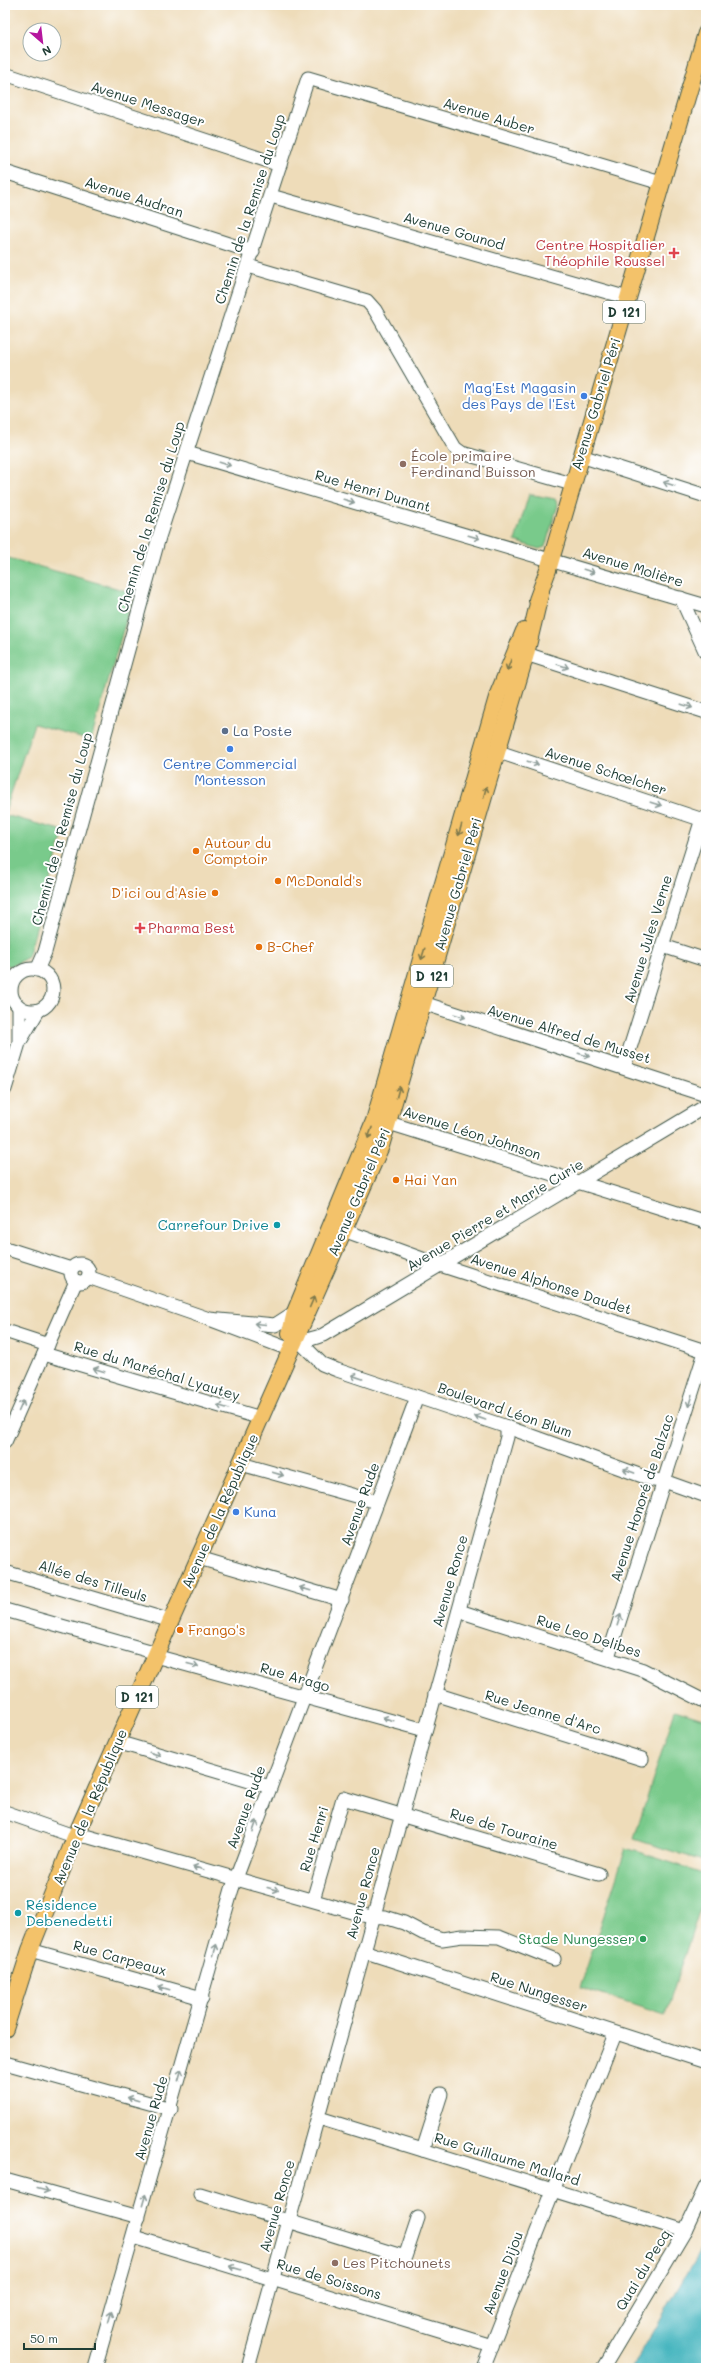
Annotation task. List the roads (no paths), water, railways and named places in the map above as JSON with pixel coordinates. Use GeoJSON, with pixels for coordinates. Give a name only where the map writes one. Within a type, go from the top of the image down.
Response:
{"type":"FeatureCollection","features":[{"type":"Feature","properties":{"kind":"main road","name":"Avenue Gabriel Péri"},"geometry":{"type":"LineString","coordinates":[[294,1346],[295,1312],[374,1121],[498,694],[541,590],[551,560],[572,484],[706,34]]}},
{"type":"Feature","properties":{"kind":"main road","name":"Avenue Gabriel Péri"},"geometry":{"type":"LineString","coordinates":[[294,1346],[379,1150],[389,1123],[463,871],[496,751],[526,654],[541,590]]}},
{"type":"Feature","properties":{"kind":"main road","name":"Avenue de la République"},"geometry":{"type":"LineString","coordinates":[[5,2029],[30,1950],[76,1836],[240,1464],[294,1346]]}},
{"type":"Feature","properties":{"kind":"street","name":"Avenue Messager"},"geometry":{"type":"LineString","coordinates":[[5,74],[280,165]]}},
{"type":"Feature","properties":{"kind":"street","name":"Avenue Auber"},"geometry":{"type":"LineString","coordinates":[[308,78],[661,183]]}},
{"type":"Feature","properties":{"kind":"street","name":"Chemin de la Remise du Loup"},"geometry":{"type":"LineString","coordinates":[[37,970],[45,952],[159,537],[253,252],[308,78]]}},
{"type":"Feature","properties":{"kind":"street","name":"Avenue Audran"},"geometry":{"type":"LineString","coordinates":[[5,172],[253,252]]}},
{"type":"Feature","properties":{"kind":"street","name":"Avenue Gounod"},"geometry":{"type":"LineString","coordinates":[[271,196],[628,298]]}},
{"type":"Feature","properties":{"kind":"street"},"geometry":{"type":"LineString","coordinates":[[248,266],[367,301],[375,310],[455,448],[462,453],[572,484]]}},
{"type":"Feature","properties":{"kind":"street","name":"Rue Henri Dunant"},"geometry":{"type":"LineString","coordinates":[[187,453],[551,560]]}},
{"type":"Feature","properties":{"kind":"street"},"geometry":{"type":"LineString","coordinates":[[581,456],[706,496]]}},
{"type":"Feature","properties":{"kind":"street","name":"Avenue Molière"},"geometry":{"type":"LineString","coordinates":[[551,560],[706,606]]}},
{"type":"Feature","properties":{"kind":"street"},"geometry":{"type":"LineString","coordinates":[[681,598],[706,653]]}},
{"type":"Feature","properties":{"kind":"street"},"geometry":{"type":"LineString","coordinates":[[526,654],[706,712]]}},
{"type":"Feature","properties":{"kind":"street","name":"Avenue Schœlcher"},"geometry":{"type":"LineString","coordinates":[[496,751],[704,820]]}},
{"type":"Feature","properties":{"kind":"street","name":"Avenue Jules Verne"},"geometry":{"type":"LineString","coordinates":[[624,1067],[704,820]]}},
{"type":"Feature","properties":{"kind":"street"},"geometry":{"type":"LineString","coordinates":[[663,946],[706,960]]}},
{"type":"Feature","properties":{"kind":"street"},"geometry":{"type":"LineString","coordinates":[[5,1089],[20,1043],[38,1011],[50,1001],[53,990],[47,975],[37,970],[25,970],[19,973],[11,984],[12,1000],[20,1043]]}},
{"type":"Feature","properties":{"kind":"street"},"geometry":{"type":"LineString","coordinates":[[5,972],[19,973]]}},
{"type":"Feature","properties":{"kind":"street"},"geometry":{"type":"LineString","coordinates":[[12,1000],[32,1012],[38,1011]]}},
{"type":"Feature","properties":{"kind":"street","name":"Avenue Alfred de Musset"},"geometry":{"type":"LineString","coordinates":[[424,1003],[431,1007],[624,1067],[706,1095]]}},
{"type":"Feature","properties":{"kind":"street","name":"Avenue Pierre et Marie Curie"},"geometry":{"type":"LineString","coordinates":[[294,1346],[323,1335],[706,1106]]}},
{"type":"Feature","properties":{"kind":"street","name":"Avenue Léon Johnson"},"geometry":{"type":"LineString","coordinates":[[389,1123],[706,1222]]}},
{"type":"Feature","properties":{"kind":"street","name":"Avenue Alphonse Daudet"},"geometry":{"type":"LineString","coordinates":[[343,1230],[442,1265],[706,1350]]}},
{"type":"Feature","properties":{"kind":"street"},"geometry":{"type":"LineString","coordinates":[[5,1248],[73,1275],[84,1281],[88,1277],[209,1319],[294,1346]]}},
{"type":"Feature","properties":{"kind":"street"},"geometry":{"type":"LineString","coordinates":[[5,1442],[46,1350],[73,1275]]}},
{"type":"Feature","properties":{"kind":"street"},"geometry":{"type":"LineString","coordinates":[[209,1319],[275,1325],[295,1312]]}},
{"type":"Feature","properties":{"kind":"street","name":"Rue du Maréchal Lyautey"},"geometry":{"type":"LineString","coordinates":[[5,1331],[46,1350],[261,1418]]}},
{"type":"Feature","properties":{"kind":"street"},"geometry":{"type":"LineString","coordinates":[[322,1364],[319,1347],[323,1335]]}},
{"type":"Feature","properties":{"kind":"street","name":"Boulevard Léon Blum"},"geometry":{"type":"LineString","coordinates":[[294,1346],[322,1364],[508,1427],[653,1480],[664,1481],[706,1496]]}},
{"type":"Feature","properties":{"kind":"street","name":"Avenue Honoré de Balzac"},"geometry":{"type":"LineString","coordinates":[[608,1657],[706,1350]]}},
{"type":"Feature","properties":{"kind":"street","name":"Avenue Rude"},"geometry":{"type":"LineString","coordinates":[[95,2368],[171,2109],[236,1879],[417,1397]]}},
{"type":"Feature","properties":{"kind":"street","name":"Avenue Ronce"},"geometry":{"type":"LineString","coordinates":[[248,2368],[288,2222],[319,2118],[363,1951],[507,1437],[508,1427]]}},
{"type":"Feature","properties":{"kind":"street"},"geometry":{"type":"LineString","coordinates":[[240,1464],[377,1502]]}},
{"type":"Feature","properties":{"kind":"street"},"geometry":{"type":"LineString","coordinates":[[199,1558],[342,1600]]}},
{"type":"Feature","properties":{"kind":"street","name":"Allée des Tilleuls"},"geometry":{"type":"LineString","coordinates":[[5,1572],[171,1621]]}},
{"type":"Feature","properties":{"kind":"street","name":"Rue Arago"},"geometry":{"type":"LineString","coordinates":[[5,1610],[425,1730]]}},
{"type":"Feature","properties":{"kind":"street","name":"Rue Leo Delibes"},"geometry":{"type":"LineString","coordinates":[[459,1611],[608,1657],[643,1670],[706,1702]]}},
{"type":"Feature","properties":{"kind":"street","name":"Rue Jeanne d'Arc"},"geometry":{"type":"LineString","coordinates":[[435,1694],[642,1759]]}},
{"type":"Feature","properties":{"kind":"street"},"geometry":{"type":"LineString","coordinates":[[117,1742],[270,1787]]}},
{"type":"Feature","properties":{"kind":"street","name":"Rue Henri"},"geometry":{"type":"LineString","coordinates":[[313,1900],[343,1798],[401,1815]]}},
{"type":"Feature","properties":{"kind":"street"},"geometry":{"type":"LineString","coordinates":[[5,1812],[76,1836],[89,1836],[373,1917],[385,1917],[404,1923],[423,1933],[442,1940],[462,1936],[499,1937],[554,1959]]}},
{"type":"Feature","properties":{"kind":"street","name":"Rue de Touraine"},"geometry":{"type":"LineString","coordinates":[[401,1815],[599,1874]]}},
{"type":"Feature","properties":{"kind":"street","name":"Rue Carpeaux"},"geometry":{"type":"LineString","coordinates":[[30,1950],[202,1998]]}},
{"type":"Feature","properties":{"kind":"street","name":"Rue Nungesser"},"geometry":{"type":"LineString","coordinates":[[363,1951],[615,2034],[706,2062]]}},
{"type":"Feature","properties":{"kind":"street","name":"Avenue Dijou"},"geometry":{"type":"LineString","coordinates":[[483,2368],[615,2034]]}},
{"type":"Feature","properties":{"kind":"street"},"geometry":{"type":"LineString","coordinates":[[5,2063],[171,2109]]}},
{"type":"Feature","properties":{"kind":"street"},"geometry":{"type":"LineString","coordinates":[[423,2150],[441,2094]]}},
{"type":"Feature","properties":{"kind":"street","name":"Rue Guillaume Mallard"},"geometry":{"type":"LineString","coordinates":[[319,2118],[685,2231]]}},
{"type":"Feature","properties":{"kind":"street"},"geometry":{"type":"LineString","coordinates":[[5,2180],[139,2217]]}},
{"type":"Feature","properties":{"kind":"street","name":"Quai du Pecq"},"geometry":{"type":"LineString","coordinates":[[603,2368],[685,2231],[706,2186]]}},
{"type":"Feature","properties":{"kind":"street"},"geometry":{"type":"LineString","coordinates":[[200,2194],[405,2257],[418,2218]]}},
{"type":"Feature","properties":{"kind":"street","name":"Rue de Soissons"},"geometry":{"type":"LineString","coordinates":[[134,2237],[492,2346]]}},
{"type":"Feature","properties":{"kind":"water"},"geometry":{"type":"Polygon","coordinates":[[[706,2240],[706,2368],[632,2368],[706,2240]]]}},
{"type":"Feature","properties":{"kind":"place","name":"Centre Hospitalier Théophile Roussel"},"geometry":{"type":"Point","coordinates":[674,253]}},
{"type":"Feature","properties":{"kind":"place","name":"Mag'Est Magasin des Pays de l'Est"},"geometry":{"type":"Point","coordinates":[584,396]}},
{"type":"Feature","properties":{"kind":"place","name":"École primaire Ferdinand Buisson"},"geometry":{"type":"Point","coordinates":[403,464]}},
{"type":"Feature","properties":{"kind":"place","name":"La Poste"},"geometry":{"type":"Point","coordinates":[225,731]}},
{"type":"Feature","properties":{"kind":"place","name":"Centre Commercial Montesson"},"geometry":{"type":"Point","coordinates":[230,749]}},
{"type":"Feature","properties":{"kind":"place","name":"Autour du Comptoir"},"geometry":{"type":"Point","coordinates":[196,851]}},
{"type":"Feature","properties":{"kind":"place","name":"McDonald's"},"geometry":{"type":"Point","coordinates":[278,881]}},
{"type":"Feature","properties":{"kind":"place","name":"D'ici ou d'Asie"},"geometry":{"type":"Point","coordinates":[215,893]}},
{"type":"Feature","properties":{"kind":"place","name":"Pharma Best"},"geometry":{"type":"Point","coordinates":[140,928]}},
{"type":"Feature","properties":{"kind":"place","name":"B-Chef"},"geometry":{"type":"Point","coordinates":[259,947]}},
{"type":"Feature","properties":{"kind":"place","name":"Hai Yan"},"geometry":{"type":"Point","coordinates":[396,1180]}},
{"type":"Feature","properties":{"kind":"place","name":"Carrefour Drive"},"geometry":{"type":"Point","coordinates":[277,1225]}},
{"type":"Feature","properties":{"kind":"place","name":"Kuna"},"geometry":{"type":"Point","coordinates":[236,1512]}},
{"type":"Feature","properties":{"kind":"place","name":"Frango's"},"geometry":{"type":"Point","coordinates":[180,1630]}},
{"type":"Feature","properties":{"kind":"place","name":"Résidence Debenedetti"},"geometry":{"type":"Point","coordinates":[18,1913]}},
{"type":"Feature","properties":{"kind":"place","name":"Stade Nungesser"},"geometry":{"type":"Point","coordinates":[643,1939]}},
{"type":"Feature","properties":{"kind":"place","name":"Les Pitchounets"},"geometry":{"type":"Point","coordinates":[335,2263]}}]}
